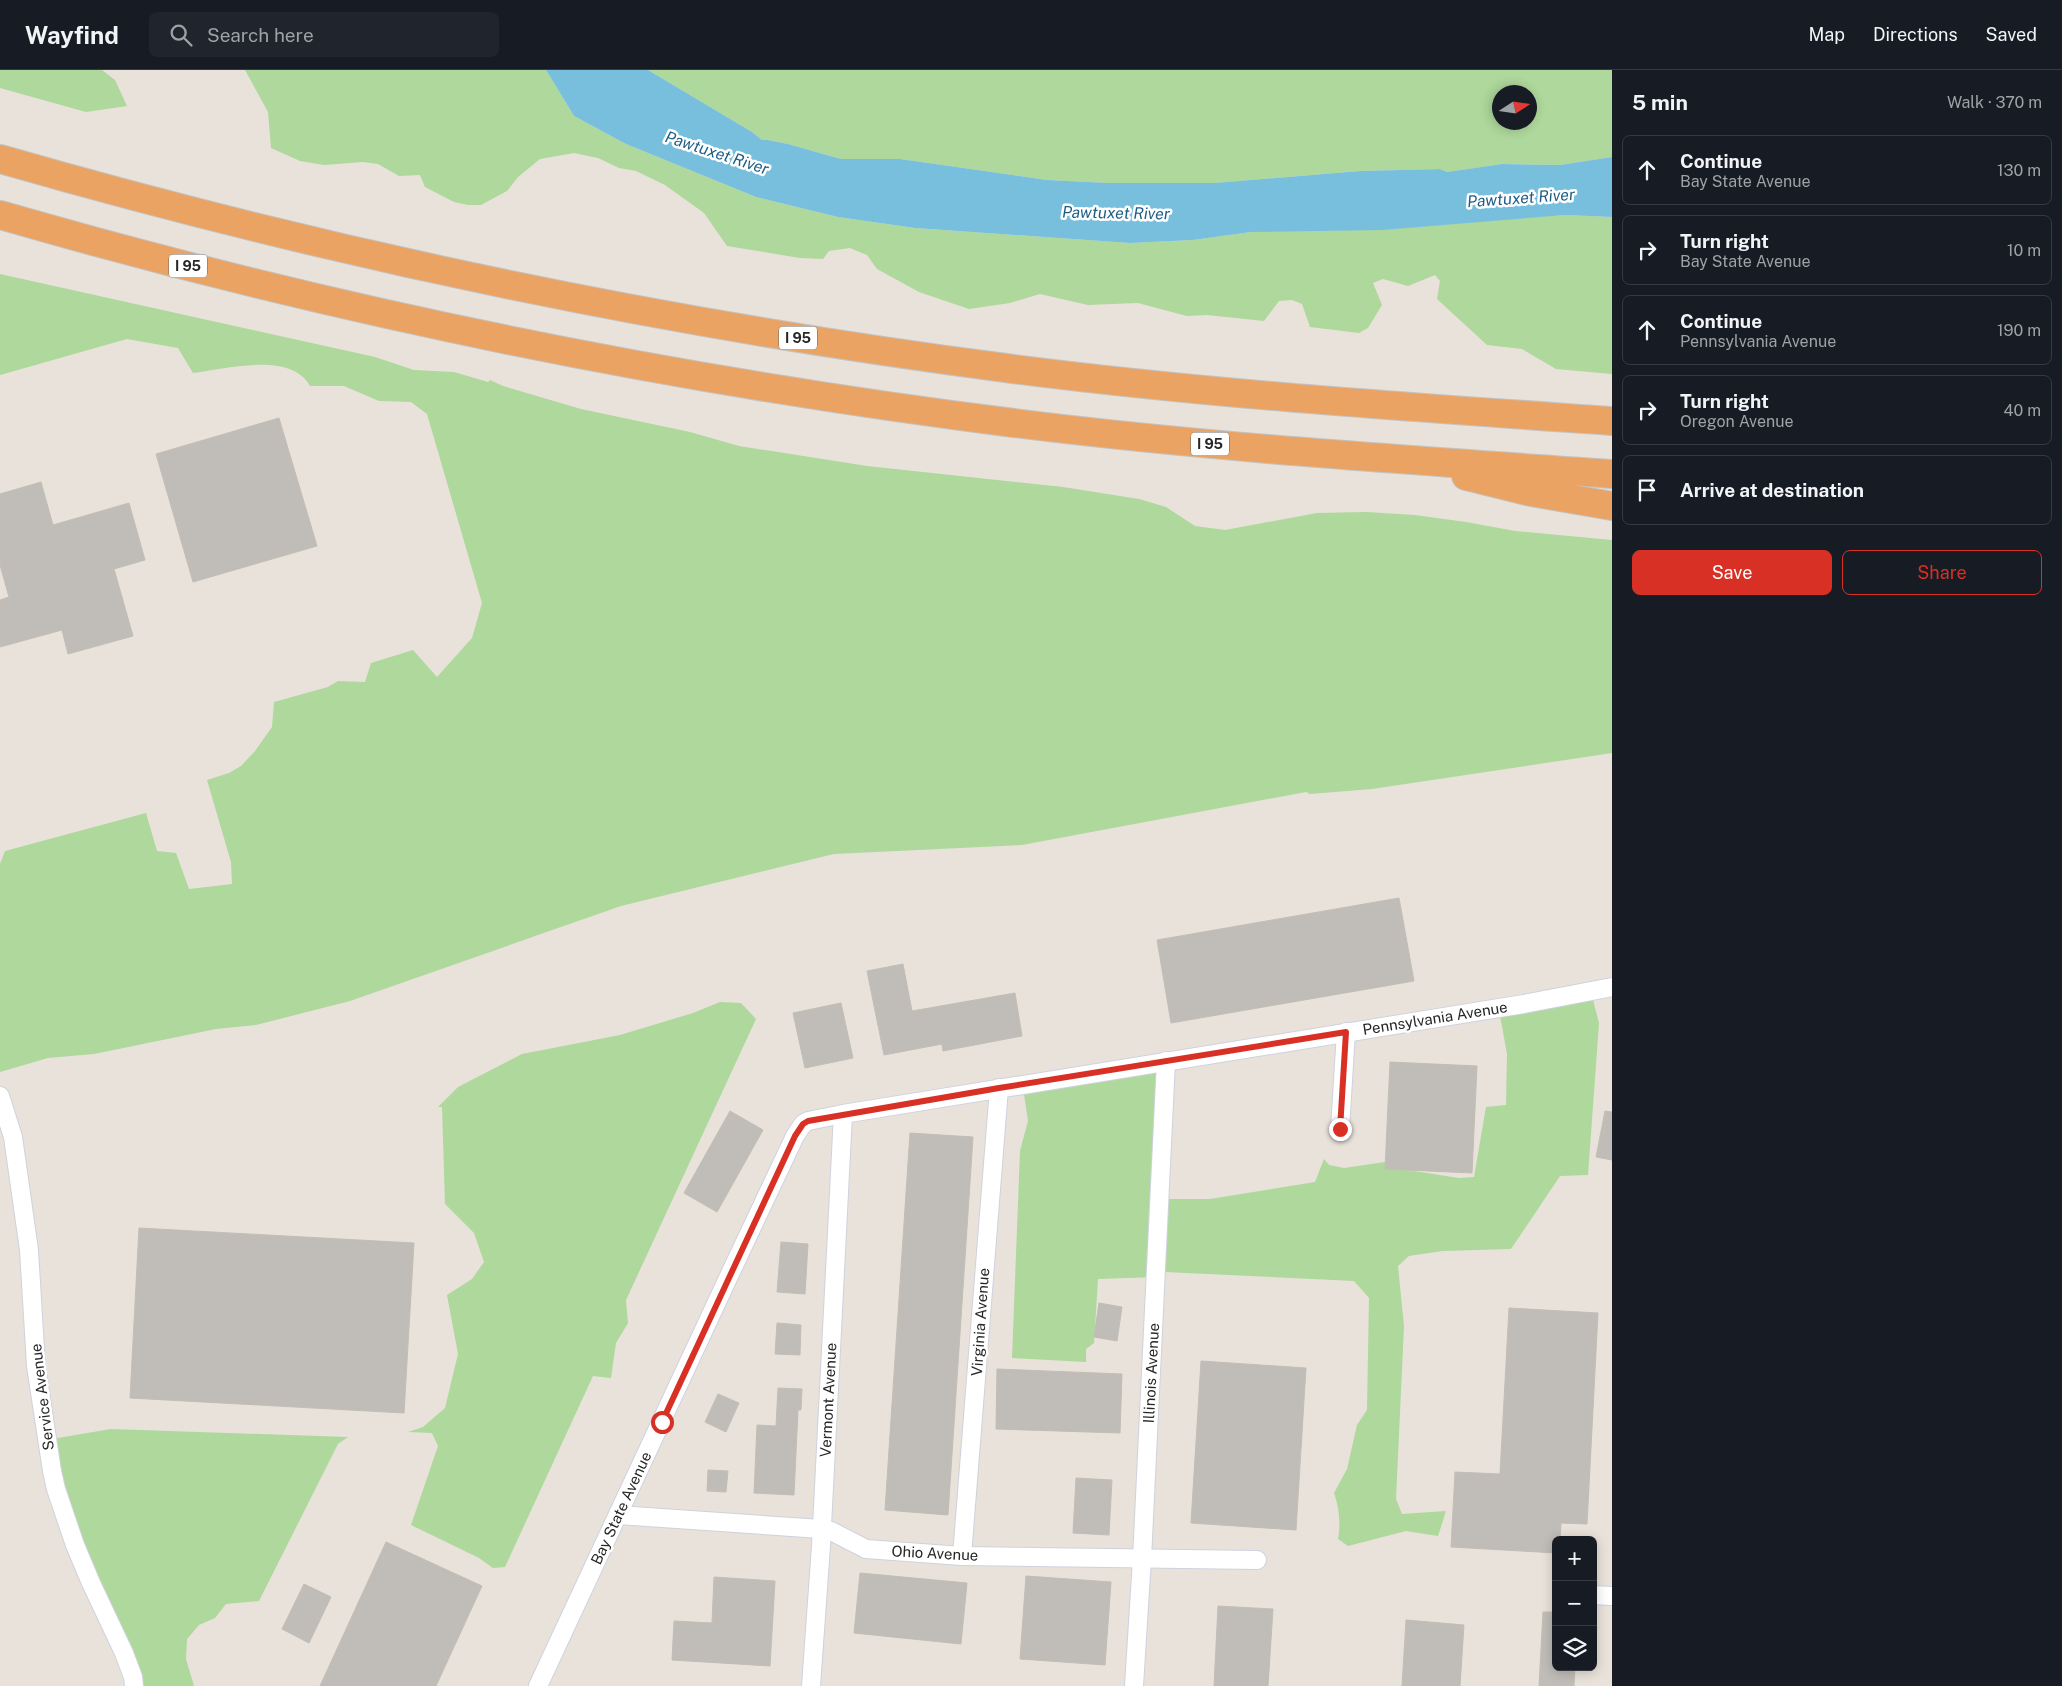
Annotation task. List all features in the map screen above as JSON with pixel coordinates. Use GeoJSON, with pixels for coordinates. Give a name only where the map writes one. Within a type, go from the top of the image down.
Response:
{"type":"FeatureCollection","features":[{"type":"Feature","properties":{"kind":"highway","name":"I 95"},"geometry":{"type":"LineString","coordinates":[[0,159],[187,210],[346,250],[563,296],[762,332],[1007,368],[1202,390],[1612,421]]}},
{"type":"Feature","properties":{"kind":"highway","name":"I 95"},"geometry":{"type":"LineString","coordinates":[[0,215],[190,266],[316,297],[508,340],[698,376],[836,398],[1016,423],[1223,445],[1612,474]]}},
{"type":"Feature","properties":{"kind":"highway"},"geometry":{"type":"LineString","coordinates":[[1404,459],[1523,490],[1612,506]]}},
{"type":"Feature","properties":{"kind":"street","name":"Pennsylvania Avenue"},"geometry":{"type":"LineString","coordinates":[[843,1114],[1524,1004],[1612,987]]}},
{"type":"Feature","properties":{"kind":"street"},"geometry":{"type":"LineString","coordinates":[[1340,1129],[1346,1032]]}},
{"type":"Feature","properties":{"kind":"street","name":"Illinois Avenue"},"geometry":{"type":"LineString","coordinates":[[1134,1686],[1166,1061]]}},
{"type":"Feature","properties":{"kind":"street","name":"Virginia Avenue"},"geometry":{"type":"LineString","coordinates":[[962,1556],[999,1088]]}},
{"type":"Feature","properties":{"kind":"street","name":"Service Avenue"},"geometry":{"type":"LineString","coordinates":[[0,1096],[14,1147],[29,1250],[36,1366],[56,1490],[75,1545],[124,1653],[133,1677],[134,1686]]}},
{"type":"Feature","properties":{"kind":"street","name":"Bay State Avenue"},"geometry":{"type":"LineString","coordinates":[[538,1686],[795,1136],[803,1124],[808,1121],[843,1114]]}},
{"type":"Feature","properties":{"kind":"street","name":"Vermont Avenue"},"geometry":{"type":"LineString","coordinates":[[811,1686],[843,1114]]}},
{"type":"Feature","properties":{"kind":"street","name":"Ohio Avenue"},"geometry":{"type":"LineString","coordinates":[[618,1515],[821,1529],[866,1549],[962,1556],[1257,1560]]}},
{"type":"Feature","properties":{"kind":"street"},"geometry":{"type":"LineString","coordinates":[[1597,1595],[1612,1596]]}},
{"type":"Feature","properties":{"kind":"green space"},"geometry":{"type":"Polygon","coordinates":[[[0,70],[102,70],[115,80],[127,106],[86,112],[0,88],[0,70]]]}},
{"type":"Feature","properties":{"kind":"green space"},"geometry":{"type":"Polygon","coordinates":[[[245,70],[546,70],[574,116],[626,144],[756,197],[838,217],[915,228],[1130,243],[1193,240],[1251,232],[1565,215],[1612,217],[1612,374],[1556,369],[1522,349],[1487,345],[1437,299],[1440,281],[1435,275],[1408,286],[1383,279],[1373,283],[1382,305],[1368,328],[1359,333],[1310,327],[1302,304],[1292,300],[1279,301],[1264,321],[1207,315],[1187,316],[1138,303],[1088,305],[1040,294],[1010,303],[969,309],[919,292],[877,269],[867,255],[850,248],[829,251],[823,259],[800,258],[727,246],[704,213],[665,185],[636,171],[619,168],[598,158],[574,153],[540,159],[518,177],[507,191],[481,205],[454,202],[425,187],[420,175],[399,176],[378,164],[363,162],[324,165],[300,161],[271,148],[268,112],[245,70]]]}},
{"type":"Feature","properties":{"kind":"green space"},"geometry":{"type":"Polygon","coordinates":[[[648,70],[1612,70],[1612,157],[1560,165],[1502,164],[1447,172],[1440,169],[1360,171],[1215,183],[1109,183],[1047,180],[900,159],[841,159],[788,144],[762,140],[752,132],[648,70]]]}},
{"type":"Feature","properties":{"kind":"green space"},"geometry":{"type":"Polygon","coordinates":[[[0,274],[375,357],[414,370],[454,372],[488,382],[490,380],[503,386],[581,409],[690,432],[739,446],[867,466],[1063,487],[1139,499],[1166,507],[1195,526],[1225,530],[1317,513],[1366,512],[1415,515],[1515,531],[1612,540],[1612,753],[1372,789],[1310,794],[1306,792],[1022,845],[834,854],[621,906],[350,1001],[256,1025],[216,1029],[94,1054],[48,1058],[0,1072],[0,864],[5,851],[146,813],[157,851],[176,853],[189,889],[232,884],[231,862],[207,780],[229,773],[241,766],[255,751],[272,727],[274,702],[328,687],[338,681],[365,682],[371,663],[413,650],[437,677],[472,638],[482,603],[427,414],[411,402],[379,401],[344,386],[310,386],[301,375],[273,365],[239,366],[193,373],[178,348],[127,339],[0,375],[0,274]]]}},
{"type":"Feature","properties":{"kind":"green space"},"geometry":{"type":"Polygon","coordinates":[[[1591,992],[1599,1023],[1588,1175],[1560,1176],[1511,1249],[1442,1251],[1409,1256],[1398,1266],[1404,1326],[1396,1499],[1402,1514],[1446,1511],[1438,1536],[1406,1531],[1348,1546],[1338,1539],[1339,1516],[1334,1493],[1347,1469],[1357,1425],[1367,1410],[1369,1298],[1354,1281],[1165,1272],[1157,1277],[1098,1279],[1094,1343],[1086,1349],[1086,1362],[1012,1358],[1020,1151],[1028,1121],[1023,1088],[1163,1063],[1162,1199],[1210,1199],[1315,1182],[1324,1159],[1329,1165],[1344,1168],[1385,1162],[1388,1167],[1459,1178],[1474,1177],[1486,1107],[1506,1105],[1507,1054],[1499,1010],[1591,992]]]}},
{"type":"Feature","properties":{"kind":"green space"},"geometry":{"type":"Polygon","coordinates":[[[720,1002],[741,1003],[756,1019],[626,1300],[628,1323],[616,1343],[611,1378],[593,1376],[505,1567],[493,1568],[479,1558],[411,1525],[438,1446],[432,1433],[408,1432],[423,1427],[445,1408],[458,1354],[447,1295],[472,1279],[484,1262],[474,1233],[445,1204],[442,1107],[438,1107],[458,1087],[522,1054],[620,1035],[693,1013],[720,1002]]]}},
{"type":"Feature","properties":{"kind":"green space"},"geometry":{"type":"Polygon","coordinates":[[[111,1429],[348,1437],[338,1444],[259,1601],[226,1604],[215,1618],[199,1625],[187,1639],[186,1659],[194,1686],[136,1686],[76,1542],[52,1439],[111,1429]]]}},
{"type":"Feature","properties":{"kind":"water","name":"Pawtuxet River"},"geometry":{"type":"Polygon","coordinates":[[[546,70],[648,70],[752,132],[762,140],[788,144],[841,159],[900,159],[1047,180],[1109,183],[1215,183],[1360,171],[1440,169],[1447,172],[1502,164],[1560,165],[1612,157],[1612,217],[1565,215],[1382,230],[1251,232],[1193,240],[1130,243],[915,228],[838,217],[756,197],[626,144],[574,116],[546,70]]]}},
{"type":"Feature","properties":{"kind":"building"},"geometry":{"type":"Polygon","coordinates":[[[279,418],[317,546],[193,582],[156,454],[279,418]]]}},
{"type":"Feature","properties":{"kind":"building"},"geometry":{"type":"Polygon","coordinates":[[[41,482],[53,525],[129,503],[145,560],[114,569],[133,636],[68,654],[62,630],[0,647],[0,600],[9,597],[0,565],[0,494],[41,482]]]}},
{"type":"Feature","properties":{"kind":"building"},"geometry":{"type":"Polygon","coordinates":[[[1399,898],[1414,981],[1171,1023],[1157,940],[1399,898]]]}},
{"type":"Feature","properties":{"kind":"building"},"geometry":{"type":"Polygon","coordinates":[[[903,964],[912,1011],[1015,993],[1022,1036],[943,1051],[942,1044],[884,1055],[867,971],[903,964]]]}},
{"type":"Feature","properties":{"kind":"building"},"geometry":{"type":"Polygon","coordinates":[[[841,1003],[853,1058],[805,1068],[793,1013],[841,1003]]]}},
{"type":"Feature","properties":{"kind":"building"},"geometry":{"type":"Polygon","coordinates":[[[1390,1062],[1477,1066],[1472,1173],[1385,1169],[1390,1062]]]}},
{"type":"Feature","properties":{"kind":"building"},"geometry":{"type":"Polygon","coordinates":[[[730,1111],[763,1130],[717,1212],[684,1193],[730,1111]]]}},
{"type":"Feature","properties":{"kind":"building"},"geometry":{"type":"Polygon","coordinates":[[[1605,1111],[1612,1112],[1612,1160],[1596,1157],[1605,1111]]]}},
{"type":"Feature","properties":{"kind":"building"},"geometry":{"type":"Polygon","coordinates":[[[910,1133],[973,1137],[948,1515],[885,1510],[910,1133]]]}},
{"type":"Feature","properties":{"kind":"building"},"geometry":{"type":"Polygon","coordinates":[[[139,1228],[414,1243],[404,1413],[130,1398],[139,1228]]]}},
{"type":"Feature","properties":{"kind":"building"},"geometry":{"type":"Polygon","coordinates":[[[781,1242],[808,1244],[805,1294],[777,1292],[781,1242]]]}},
{"type":"Feature","properties":{"kind":"building"},"geometry":{"type":"Polygon","coordinates":[[[1099,1303],[1122,1307],[1117,1341],[1094,1337],[1099,1303]]]}},
{"type":"Feature","properties":{"kind":"building"},"geometry":{"type":"Polygon","coordinates":[[[1509,1308],[1598,1313],[1587,1524],[1561,1523],[1560,1536],[1552,1536],[1552,1553],[1451,1547],[1455,1472],[1500,1474],[1509,1308]]]}},
{"type":"Feature","properties":{"kind":"building"},"geometry":{"type":"Polygon","coordinates":[[[777,1323],[801,1325],[800,1355],[775,1354],[777,1323]]]}},
{"type":"Feature","properties":{"kind":"building"},"geometry":{"type":"Polygon","coordinates":[[[1201,1361],[1306,1368],[1296,1530],[1191,1523],[1201,1361]]]}},
{"type":"Feature","properties":{"kind":"building"},"geometry":{"type":"Polygon","coordinates":[[[997,1369],[1122,1374],[1120,1433],[996,1429],[997,1369]]]}},
{"type":"Feature","properties":{"kind":"building"},"geometry":{"type":"Polygon","coordinates":[[[778,1388],[802,1389],[801,1410],[798,1410],[794,1495],[754,1493],[757,1425],[776,1426],[778,1388]]]}},
{"type":"Feature","properties":{"kind":"building"},"geometry":{"type":"Polygon","coordinates":[[[718,1394],[739,1403],[726,1432],[705,1422],[718,1394]]]}},
{"type":"Feature","properties":{"kind":"building"},"geometry":{"type":"Polygon","coordinates":[[[708,1470],[728,1471],[726,1492],[707,1491],[708,1470]]]}},
{"type":"Feature","properties":{"kind":"building"},"geometry":{"type":"Polygon","coordinates":[[[1076,1478],[1112,1480],[1109,1535],[1073,1533],[1076,1478]]]}},
{"type":"Feature","properties":{"kind":"building"},"geometry":{"type":"Polygon","coordinates":[[[386,1542],[482,1586],[436,1686],[320,1686],[386,1542]]]}},
{"type":"Feature","properties":{"kind":"building"},"geometry":{"type":"Polygon","coordinates":[[[860,1573],[967,1583],[961,1644],[854,1633],[860,1573]]]}},
{"type":"Feature","properties":{"kind":"building"},"geometry":{"type":"Polygon","coordinates":[[[1026,1576],[1111,1582],[1105,1665],[1020,1659],[1026,1576]]]}},
{"type":"Feature","properties":{"kind":"building"},"geometry":{"type":"Polygon","coordinates":[[[714,1577],[775,1581],[770,1666],[672,1660],[674,1621],[712,1623],[714,1577]]]}},
{"type":"Feature","properties":{"kind":"building"},"geometry":{"type":"Polygon","coordinates":[[[304,1584],[331,1597],[309,1643],[282,1629],[304,1584]]]}},
{"type":"Feature","properties":{"kind":"building"},"geometry":{"type":"Polygon","coordinates":[[[1218,1606],[1273,1609],[1268,1686],[1214,1686],[1218,1606]]]}},
{"type":"Feature","properties":{"kind":"building"},"geometry":{"type":"Polygon","coordinates":[[[1543,1612],[1552,1612],[1552,1671],[1575,1671],[1574,1686],[1539,1686],[1543,1612]]]}},
{"type":"Feature","properties":{"kind":"building"},"geometry":{"type":"Polygon","coordinates":[[[1406,1620],[1464,1625],[1460,1686],[1402,1686],[1406,1620]]]}},
{"type":"Feature","properties":{"kind":"route"},"geometry":{"type":"LineString","coordinates":[[662,1422],[728,1276],[795,1136],[803,1124],[808,1121],[1346,1032],[1340,1129]]}}]}
